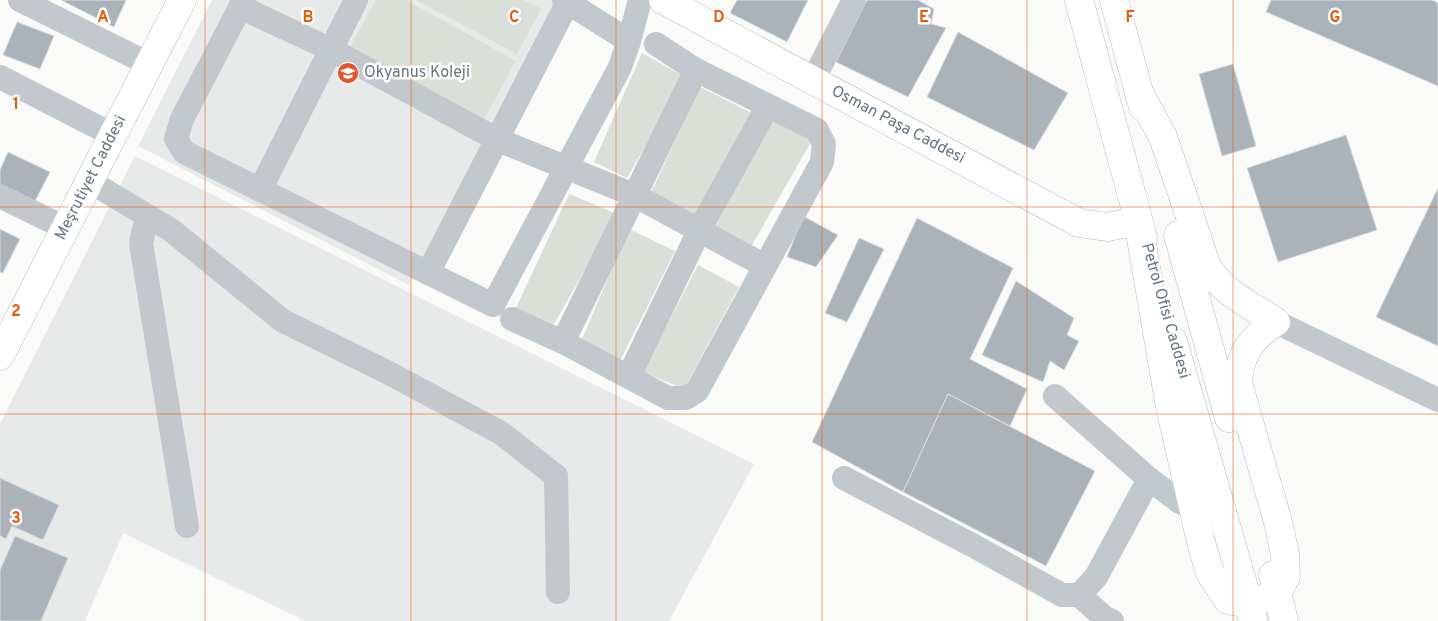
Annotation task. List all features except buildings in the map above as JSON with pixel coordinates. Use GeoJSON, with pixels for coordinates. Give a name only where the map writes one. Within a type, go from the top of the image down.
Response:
{"type":"FeatureCollection","features":[{"type":"Feature","properties":{"kind":"main road","name":"Meşrutiyet Caddesi"},"geometry":{"type":"LineString","coordinates":[[0,355],[182,0]]}},
{"type":"Feature","properties":{"kind":"main road","name":"Osman Paşa Caddesi"},"geometry":{"type":"LineString","coordinates":[[663,0],[1079,223],[1107,227],[1138,221]]}},
{"type":"Feature","properties":{"kind":"main road","name":"Petrol Ofisi Caddesi"},"geometry":{"type":"LineString","coordinates":[[1079,0],[1138,221],[1251,613]]}},
{"type":"Feature","properties":{"kind":"main road","name":"Petrol Ofisi Caddesi"},"geometry":{"type":"LineString","coordinates":[[1114,0],[1278,592],[1284,621]]}},
{"type":"Feature","properties":{"kind":"main road"},"geometry":{"type":"LineString","coordinates":[[1138,91],[1162,137],[1207,267],[1216,282],[1232,295],[1276,322],[1265,329],[1248,347],[1240,364],[1238,383],[1278,522],[1285,554],[1286,576],[1278,592],[1251,613],[1228,600],[1210,573],[1170,407],[1138,221]]}},
{"type":"Feature","properties":{"kind":"street"},"geometry":{"type":"LineString","coordinates":[[20,0],[149,64]]}},
{"type":"Feature","properties":{"kind":"street"},"geometry":{"type":"LineString","coordinates":[[260,190],[356,0]]}},
{"type":"Feature","properties":{"kind":"street"},"geometry":{"type":"LineString","coordinates":[[640,0],[620,67],[564,168],[493,305],[184,152],[176,139],[182,119],[242,4],[330,49],[498,140],[564,168],[634,195],[700,229],[765,266]]}},
{"type":"Feature","properties":{"kind":"street"},"geometry":{"type":"LineString","coordinates":[[813,80],[854,0]]}},
{"type":"Feature","properties":{"kind":"street"},"geometry":{"type":"LineString","coordinates":[[428,273],[498,140],[566,1],[629,42]]}},
{"type":"Feature","properties":{"kind":"street"},"geometry":{"type":"LineString","coordinates":[[512,320],[563,342],[668,398],[686,398],[697,391],[822,162],[824,144],[817,130],[696,70],[656,44]]}},
{"type":"Feature","properties":{"kind":"street"},"geometry":{"type":"LineString","coordinates":[[563,342],[696,70]]}},
{"type":"Feature","properties":{"kind":"street"},"geometry":{"type":"LineString","coordinates":[[0,77],[113,134]]}},
{"type":"Feature","properties":{"kind":"street"},"geometry":{"type":"LineString","coordinates":[[629,376],[700,229],[768,106]]}},
{"type":"Feature","properties":{"kind":"street"},"geometry":{"type":"LineString","coordinates":[[89,181],[171,230],[283,321],[386,371],[501,433],[556,476],[558,592]]}},
{"type":"Feature","properties":{"kind":"street"},"geometry":{"type":"LineString","coordinates":[[0,196],[65,228]]}},
{"type":"Feature","properties":{"kind":"street"},"geometry":{"type":"LineString","coordinates":[[147,216],[141,243],[187,526]]}},
{"type":"Feature","properties":{"kind":"street"},"geometry":{"type":"LineString","coordinates":[[1276,322],[1438,400]]}},
{"type":"Feature","properties":{"kind":"street"},"geometry":{"type":"LineString","coordinates":[[1055,396],[1149,479],[1180,502],[1193,507]]}},
{"type":"Feature","properties":{"kind":"street"},"geometry":{"type":"LineString","coordinates":[[844,478],[974,546],[1062,595],[1079,595],[1105,618],[1112,621]]}},
{"type":"Feature","properties":{"kind":"street"},"geometry":{"type":"LineString","coordinates":[[1079,595],[1096,577],[1149,479]]}},
{"type":"Feature","properties":{"kind":"shaded area","name":"Okyanus Koleji"},"geometry":{"type":"Polygon","coordinates":[[[212,0],[558,0],[409,285],[138,146],[212,0]]]}},
{"type":"Feature","properties":{"kind":"shaded area"},"geometry":{"type":"Polygon","coordinates":[[[376,0],[406,0],[516,61],[476,134],[343,60],[376,0]]]}},
{"type":"Feature","properties":{"kind":"shaded area"},"geometry":{"type":"Polygon","coordinates":[[[416,0],[524,0],[541,9],[517,54],[416,0]]]}},
{"type":"Feature","properties":{"kind":"shaded area"},"geometry":{"type":"Polygon","coordinates":[[[642,53],[685,77],[627,178],[594,162],[642,53]]]}},
{"type":"Feature","properties":{"kind":"shaded area"},"geometry":{"type":"Polygon","coordinates":[[[700,87],[752,113],[694,218],[650,195],[700,87]]]}},
{"type":"Feature","properties":{"kind":"shaded area"},"geometry":{"type":"Polygon","coordinates":[[[772,118],[812,140],[752,245],[716,226],[772,118]]]}},
{"type":"Feature","properties":{"kind":"shaded area"},"geometry":{"type":"Polygon","coordinates":[[[135,156],[754,464],[669,621],[305,621],[123,533],[85,621],[0,621],[0,424],[135,156]]]}},
{"type":"Feature","properties":{"kind":"shaded area"},"geometry":{"type":"Polygon","coordinates":[[[569,194],[617,214],[554,324],[516,308],[569,194]]]}},
{"type":"Feature","properties":{"kind":"shaded area"},"geometry":{"type":"Polygon","coordinates":[[[629,229],[675,251],[620,361],[580,344],[629,229]]]}},
{"type":"Feature","properties":{"kind":"shaded area"},"geometry":{"type":"Polygon","coordinates":[[[698,265],[739,287],[684,389],[643,372],[698,265]]]}},
{"type":"Feature","properties":{"kind":"place","name":"Okyanus Koleji"},"geometry":{"type":"Point","coordinates":[348,73]}}]}
